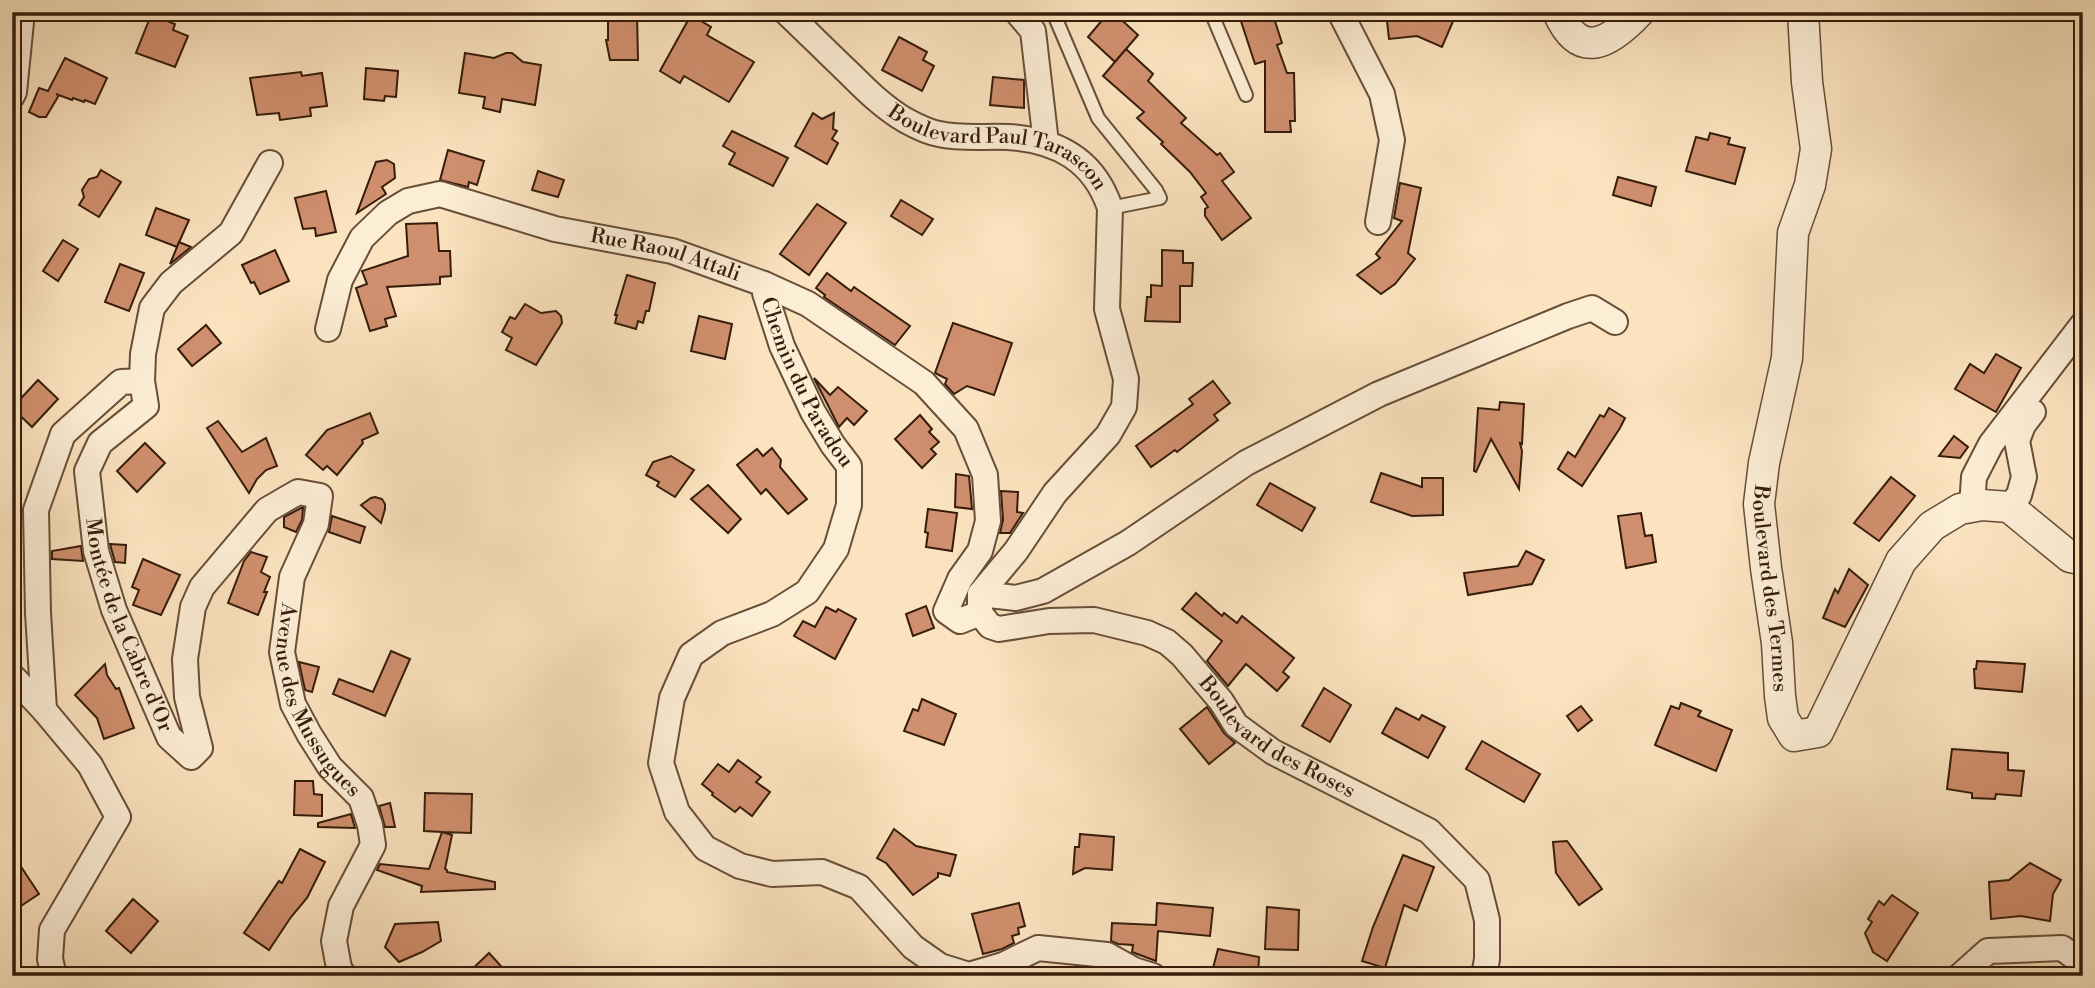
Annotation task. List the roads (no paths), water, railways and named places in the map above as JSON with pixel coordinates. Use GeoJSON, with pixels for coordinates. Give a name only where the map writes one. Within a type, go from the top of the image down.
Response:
{"type":"FeatureCollection","features":[{"type":"Feature","properties":{"kind":"street"},"geometry":{"type":"LineString","coordinates":[[12,96],[22,12]]}},
{"type":"Feature","properties":{"kind":"street","name":"Boulevard Paul Tarascon"},"geometry":{"type":"LineString","coordinates":[[786,12],[877,100],[905,120],[937,134],[972,138],[1008,137],[1046,142],[1090,170],[1110,208],[1107,309],[1126,379],[1124,407],[1108,435],[1055,493],[980,604]]}},
{"type":"Feature","properties":{"kind":"street"},"geometry":{"type":"LineString","coordinates":[[1017,12],[1034,31],[1046,142]]}},
{"type":"Feature","properties":{"kind":"street"},"geometry":{"type":"LineString","coordinates":[[1340,12],[1381,94],[1392,140],[1378,222]]}},
{"type":"Feature","properties":{"kind":"street"},"geometry":{"type":"LineString","coordinates":[[1558,12],[1574,37],[1588,43],[1605,41],[1639,12]]}},
{"type":"Feature","properties":{"kind":"street","name":"Boulevard des Termes"},"geometry":{"type":"LineString","coordinates":[[1803,12],[1807,82],[1816,149],[1810,185],[1793,233],[1787,358],[1764,463],[1759,504],[1777,643],[1783,718],[1794,736],[1818,732],[1901,561],[1932,526],[1960,509],[1972,506],[2009,507]]}},
{"type":"Feature","properties":{"kind":"street"},"geometry":{"type":"LineString","coordinates":[[44,710],[38,613],[36,510],[63,434],[121,382],[142,381],[143,354],[152,308],[171,283],[231,233],[270,163]]}},
{"type":"Feature","properties":{"kind":"street","name":"Rue Raoul Attali"},"geometry":{"type":"LineString","coordinates":[[328,329],[340,279],[362,237],[388,213],[408,201],[440,194],[555,229],[672,251],[764,284],[808,304],[924,383],[966,429],[985,475],[988,521],[980,551],[960,579],[946,611],[960,621],[980,604]]}},
{"type":"Feature","properties":{"kind":"street","name":"Chemin du Paradou"},"geometry":{"type":"LineString","coordinates":[[764,284],[782,346],[813,412],[849,466],[849,505],[836,549],[807,592],[772,614],[722,633],[691,655],[672,698],[662,763],[677,812],[705,848],[740,866],[772,874],[822,872],[859,887],[913,947],[940,966],[969,975],[1003,965],[1038,948],[1107,955],[1134,970],[1153,976]]}},
{"type":"Feature","properties":{"kind":"street"},"geometry":{"type":"LineString","coordinates":[[980,604],[1043,591],[1128,542],[1246,463],[1379,394],[1592,308],[1615,322]]}},
{"type":"Feature","properties":{"kind":"street"},"geometry":{"type":"LineString","coordinates":[[1972,506],[1974,477],[1991,444],[2083,324]]}},
{"type":"Feature","properties":{"kind":"street"},"geometry":{"type":"LineString","coordinates":[[2083,342],[2024,425],[2017,441],[2024,477],[2019,495],[2009,507],[2070,557],[2083,560]]}},
{"type":"Feature","properties":{"kind":"street","name":"Montée de la Cabre d'Or"},"geometry":{"type":"LineString","coordinates":[[142,381],[146,406],[100,443],[87,471],[96,551],[114,610],[169,737],[191,757],[200,748],[187,697],[186,659],[193,607],[202,586],[267,510],[298,492],[320,496]]}},
{"type":"Feature","properties":{"kind":"street","name":"Avenue des Mussugues"},"geometry":{"type":"LineString","coordinates":[[320,496],[316,524],[292,577],[282,652],[293,704],[330,767],[361,798],[370,825],[373,845],[341,906],[334,941],[339,968],[344,976]]}},
{"type":"Feature","properties":{"kind":"street","name":"Boulevard des Roses"},"geometry":{"type":"LineString","coordinates":[[980,604],[990,626],[999,629],[1049,621],[1094,620],[1147,633],[1167,642],[1190,664],[1221,701],[1236,725],[1273,752],[1429,831],[1477,880],[1487,920],[1487,959],[1483,976]]}},
{"type":"Feature","properties":{"kind":"street"},"geometry":{"type":"LineString","coordinates":[[12,676],[90,765],[118,817],[52,930],[50,959],[54,976]]}},
{"type":"Feature","properties":{"kind":"street"},"geometry":{"type":"LineString","coordinates":[[1960,976],[1988,951],[2062,948],[2083,963]]}},
{"type":"Feature","properties":{"kind":"lane"},"geometry":{"type":"LineString","coordinates":[[1053,12],[1098,118],[1160,198],[1110,208]]}},
{"type":"Feature","properties":{"kind":"lane"},"geometry":{"type":"LineString","coordinates":[[1210,12],[1246,95]]}}]}
